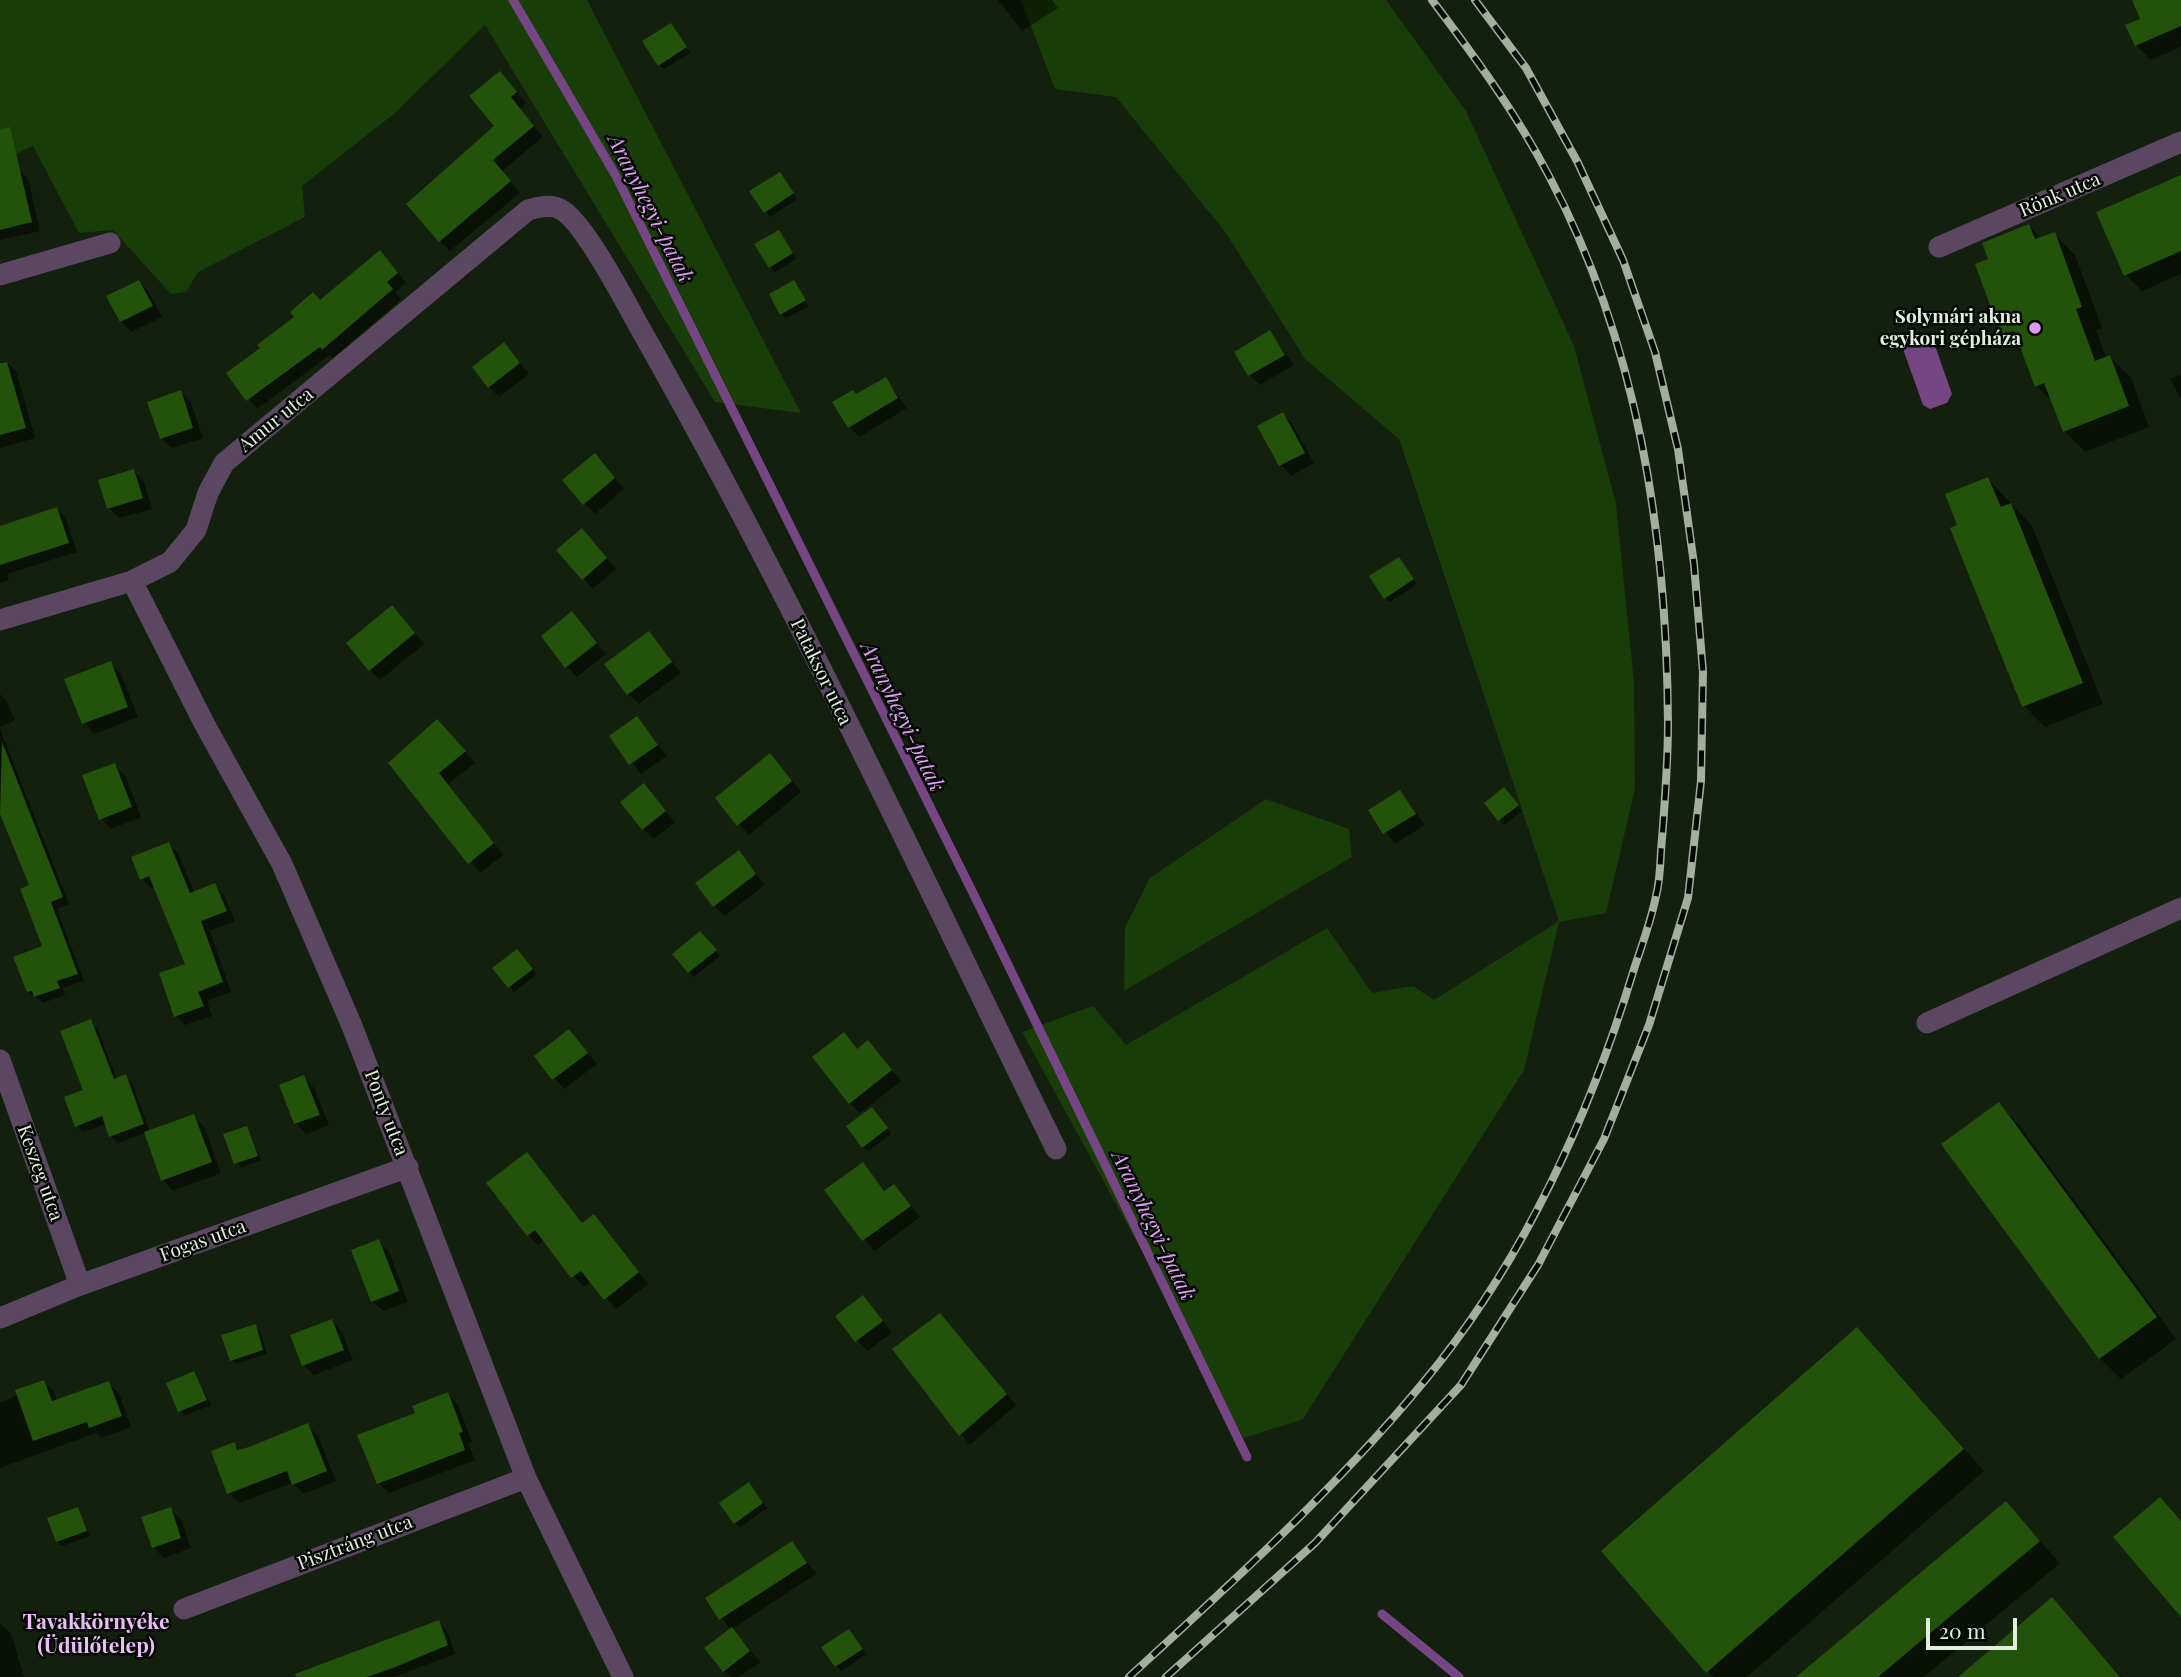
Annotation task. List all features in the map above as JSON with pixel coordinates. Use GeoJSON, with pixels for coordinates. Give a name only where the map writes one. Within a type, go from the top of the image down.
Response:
{"type":"FeatureCollection","features":[{"type":"Feature","properties":{"kind":"street","name":"Rönk utca"},"geometry":{"type":"LineString","coordinates":[[1939,247],[2181,142]]}},
{"type":"Feature","properties":{"kind":"street","name":"Amur utca"},"geometry":{"type":"LineString","coordinates":[[0,621],[132,581],[170,562],[196,530],[208,493],[224,463],[528,210],[544,206],[561,209]]}},
{"type":"Feature","properties":{"kind":"street","name":"Pataksor utca"},"geometry":{"type":"LineString","coordinates":[[561,209],[577,225],[607,271],[726,479],[1056,1149]]}},
{"type":"Feature","properties":{"kind":"street"},"geometry":{"type":"LineString","coordinates":[[0,275],[110,243]]}},
{"type":"Feature","properties":{"kind":"street","name":"Ponty utca"},"geometry":{"type":"LineString","coordinates":[[132,581],[205,725],[282,864],[352,1026],[526,1478],[608,1668],[622,1677]]}},
{"type":"Feature","properties":{"kind":"street"},"geometry":{"type":"LineString","coordinates":[[1927,1023],[2181,908]]}},
{"type":"Feature","properties":{"kind":"street","name":"Keszeg utca"},"geometry":{"type":"LineString","coordinates":[[0,1060],[80,1285]]}},
{"type":"Feature","properties":{"kind":"street","name":"Fogas utca"},"geometry":{"type":"LineString","coordinates":[[0,1318],[80,1285],[408,1167]]}},
{"type":"Feature","properties":{"kind":"street","name":"Pisztráng utca"},"geometry":{"type":"LineString","coordinates":[[184,1609],[526,1478]]}},
{"type":"Feature","properties":{"kind":"green space"},"geometry":{"type":"Polygon","coordinates":[[[0,0],[587,0],[801,413],[715,402],[485,25],[395,113],[302,186],[305,217],[198,272],[186,292],[171,294],[113,230],[79,233],[33,146],[0,162],[0,0]]]}},
{"type":"Feature","properties":{"kind":"green space"},"geometry":{"type":"Polygon","coordinates":[[[1021,0],[1386,0],[1466,111],[1574,346],[1616,504],[1634,682],[1635,789],[1606,913],[1559,922],[1524,1070],[1303,1419],[1244,1438],[1022,1032],[1093,1006],[1126,1045],[1327,928],[1372,993],[1413,986],[1434,1000],[1559,921],[1399,439],[1305,359],[1226,233],[1116,97],[1055,89],[1021,0]]]}},
{"type":"Feature","properties":{"kind":"green space"},"geometry":{"type":"Polygon","coordinates":[[[1266,799],[1349,829],[1352,857],[1124,991],[1125,927],[1150,878],[1266,799]]]}},
{"type":"Feature","properties":{"kind":"shaded area"},"geometry":{"type":"Polygon","coordinates":[[[1926,336],[1933,340],[1952,394],[1947,403],[1930,409],[1923,405],[1903,349],[1907,342],[1926,336]]]}},
{"type":"Feature","properties":{"kind":"building"},"geometry":{"type":"Polygon","coordinates":[[[2132,0],[2181,0],[2181,26],[2135,46],[2125,25],[2140,19],[2132,0]]]}},
{"type":"Feature","properties":{"kind":"building"},"geometry":{"type":"Polygon","coordinates":[[[671,23],[687,47],[658,66],[642,41],[671,23]]]}},
{"type":"Feature","properties":{"kind":"building"},"geometry":{"type":"Polygon","coordinates":[[[500,71],[517,92],[511,97],[534,126],[493,160],[511,181],[439,242],[406,204],[494,126],[469,96],[500,71]]]}},
{"type":"Feature","properties":{"kind":"building"},"geometry":{"type":"Polygon","coordinates":[[[10,127],[32,222],[0,230],[0,129],[10,127]]]}},
{"type":"Feature","properties":{"kind":"building"},"geometry":{"type":"Polygon","coordinates":[[[780,172],[794,193],[764,213],[749,191],[780,172]]]}},
{"type":"Feature","properties":{"kind":"building"},"geometry":{"type":"Polygon","coordinates":[[[2181,175],[2181,251],[2124,276],[2096,212],[2181,175]]]}},
{"type":"Feature","properties":{"kind":"building"},"geometry":{"type":"Polygon","coordinates":[[[2029,224],[2035,239],[2055,232],[2082,307],[2076,309],[2095,361],[2110,355],[2129,406],[2063,432],[2044,383],[2035,387],[2014,331],[2001,335],[1975,264],[1988,259],[1982,243],[2029,224]]]}},
{"type":"Feature","properties":{"kind":"building"},"geometry":{"type":"Polygon","coordinates":[[[779,230],[793,253],[769,268],[754,244],[779,230]]]}},
{"type":"Feature","properties":{"kind":"building"},"geometry":{"type":"Polygon","coordinates":[[[380,250],[398,273],[387,282],[393,289],[322,350],[320,347],[246,401],[226,373],[260,348],[257,345],[294,317],[290,312],[313,292],[320,300],[380,250]]]}},
{"type":"Feature","properties":{"kind":"building"},"geometry":{"type":"Polygon","coordinates":[[[139,280],[153,306],[120,322],[106,296],[139,280]]]}},
{"type":"Feature","properties":{"kind":"building"},"geometry":{"type":"Polygon","coordinates":[[[794,280],[806,300],[780,315],[769,294],[794,280]]]}},
{"type":"Feature","properties":{"kind":"building"},"geometry":{"type":"Polygon","coordinates":[[[1270,330],[1285,355],[1248,376],[1234,352],[1270,330]]]}},
{"type":"Feature","properties":{"kind":"building"},"geometry":{"type":"Polygon","coordinates":[[[504,342],[520,363],[488,388],[472,367],[504,342]]]}},
{"type":"Feature","properties":{"kind":"building"},"geometry":{"type":"Polygon","coordinates":[[[7,362],[26,428],[0,435],[0,363],[7,362]]]}},
{"type":"Feature","properties":{"kind":"building"},"geometry":{"type":"Polygon","coordinates":[[[886,377],[898,398],[848,428],[832,402],[853,390],[856,394],[886,377]]]}},
{"type":"Feature","properties":{"kind":"building"},"geometry":{"type":"Polygon","coordinates":[[[181,390],[193,428],[160,439],[147,402],[181,390]]]}},
{"type":"Feature","properties":{"kind":"building"},"geometry":{"type":"Polygon","coordinates":[[[1283,412],[1305,453],[1279,466],[1257,426],[1283,412]]]}},
{"type":"Feature","properties":{"kind":"building"},"geometry":{"type":"Polygon","coordinates":[[[595,453],[615,478],[583,505],[562,480],[595,453]]]}},
{"type":"Feature","properties":{"kind":"building"},"geometry":{"type":"Polygon","coordinates":[[[134,469],[143,498],[107,509],[98,480],[134,469]]]}},
{"type":"Feature","properties":{"kind":"building"},"geometry":{"type":"Polygon","coordinates":[[[1988,477],[2001,507],[2011,503],[2083,683],[2022,707],[1950,528],[1957,525],[1945,494],[1988,477]]]}},
{"type":"Feature","properties":{"kind":"building"},"geometry":{"type":"Polygon","coordinates":[[[57,507],[69,543],[0,565],[0,526],[57,507]]]}},
{"type":"Feature","properties":{"kind":"building"},"geometry":{"type":"Polygon","coordinates":[[[582,528],[607,558],[582,580],[556,550],[582,528]]]}},
{"type":"Feature","properties":{"kind":"building"},"geometry":{"type":"Polygon","coordinates":[[[1399,557],[1414,579],[1384,599],[1369,576],[1399,557]]]}},
{"type":"Feature","properties":{"kind":"building"},"geometry":{"type":"Polygon","coordinates":[[[392,605],[415,633],[369,671],[346,643],[392,605]]]}},
{"type":"Feature","properties":{"kind":"building"},"geometry":{"type":"Polygon","coordinates":[[[572,611],[597,643],[565,668],[541,636],[572,611]]]}},
{"type":"Feature","properties":{"kind":"building"},"geometry":{"type":"Polygon","coordinates":[[[649,631],[672,662],[627,695],[604,664],[649,631]]]}},
{"type":"Feature","properties":{"kind":"building"},"geometry":{"type":"Polygon","coordinates":[[[111,661],[128,707],[82,724],[64,679],[111,661]]]}},
{"type":"Feature","properties":{"kind":"building"},"geometry":{"type":"Polygon","coordinates":[[[637,716],[658,745],[629,765],[609,736],[637,716]]]}},
{"type":"Feature","properties":{"kind":"building"},"geometry":{"type":"Polygon","coordinates":[[[437,719],[466,751],[439,773],[494,843],[468,864],[388,763],[437,719]]]}},
{"type":"Feature","properties":{"kind":"building"},"geometry":{"type":"Polygon","coordinates":[[[2,742],[63,897],[51,902],[78,974],[57,981],[60,988],[34,997],[32,991],[27,992],[13,957],[42,946],[20,889],[29,885],[0,814],[2,742]]]}},
{"type":"Feature","properties":{"kind":"building"},"geometry":{"type":"Polygon","coordinates":[[[770,753],[792,781],[737,826],[715,798],[770,753]]]}},
{"type":"Feature","properties":{"kind":"building"},"geometry":{"type":"Polygon","coordinates":[[[115,763],[132,807],[99,820],[82,775],[115,763]]]}},
{"type":"Feature","properties":{"kind":"building"},"geometry":{"type":"Polygon","coordinates":[[[644,783],[666,811],[642,830],[620,802],[644,783]]]}},
{"type":"Feature","properties":{"kind":"building"},"geometry":{"type":"Polygon","coordinates":[[[1504,787],[1519,805],[1498,821],[1484,803],[1504,787]]]}},
{"type":"Feature","properties":{"kind":"building"},"geometry":{"type":"Polygon","coordinates":[[[1400,790],[1416,814],[1383,834],[1368,810],[1400,790]]]}},
{"type":"Feature","properties":{"kind":"building"},"geometry":{"type":"Polygon","coordinates":[[[169,842],[190,893],[215,883],[227,911],[201,921],[223,982],[198,992],[204,1006],[174,1017],[159,973],[185,964],[149,876],[140,880],[131,857],[169,842]]]}},
{"type":"Feature","properties":{"kind":"building"},"geometry":{"type":"Polygon","coordinates":[[[739,850],[756,874],[713,907],[695,883],[739,850]]]}},
{"type":"Feature","properties":{"kind":"building"},"geometry":{"type":"Polygon","coordinates":[[[700,931],[717,950],[688,973],[672,954],[700,931]]]}},
{"type":"Feature","properties":{"kind":"building"},"geometry":{"type":"Polygon","coordinates":[[[517,949],[533,969],[508,988],[492,968],[517,949]]]}},
{"type":"Feature","properties":{"kind":"building"},"geometry":{"type":"Polygon","coordinates":[[[91,1019],[114,1079],[126,1074],[144,1124],[109,1137],[102,1116],[75,1127],[64,1097],[83,1090],[60,1031],[91,1019]]]}},
{"type":"Feature","properties":{"kind":"building"},"geometry":{"type":"Polygon","coordinates":[[[569,1029],[588,1053],[552,1080],[534,1056],[569,1029]]]}},
{"type":"Feature","properties":{"kind":"building"},"geometry":{"type":"Polygon","coordinates":[[[844,1032],[857,1049],[868,1040],[892,1070],[849,1104],[812,1057],[844,1032]]]}},
{"type":"Feature","properties":{"kind":"building"},"geometry":{"type":"Polygon","coordinates":[[[304,1075],[320,1115],[294,1124],[279,1085],[304,1075]]]}},
{"type":"Feature","properties":{"kind":"building"},"geometry":{"type":"Polygon","coordinates":[[[1999,1102],[2157,1317],[2099,1359],[1941,1144],[1999,1102]]]}},
{"type":"Feature","properties":{"kind":"building"},"geometry":{"type":"Polygon","coordinates":[[[872,1107],[888,1128],[862,1148],[846,1126],[872,1107]]]}},
{"type":"Feature","properties":{"kind":"building"},"geometry":{"type":"Polygon","coordinates":[[[194,1114],[212,1162],[161,1181],[144,1132],[194,1114]]]}},
{"type":"Feature","properties":{"kind":"building"},"geometry":{"type":"Polygon","coordinates":[[[247,1126],[258,1156],[234,1164],[223,1134],[247,1126]]]}},
{"type":"Feature","properties":{"kind":"building"},"geometry":{"type":"Polygon","coordinates":[[[527,1152],[582,1223],[594,1214],[639,1272],[604,1300],[581,1271],[571,1278],[535,1230],[527,1236],[486,1183],[527,1152]]]}},
{"type":"Feature","properties":{"kind":"building"},"geometry":{"type":"Polygon","coordinates":[[[863,1162],[884,1191],[894,1184],[911,1206],[862,1241],[824,1190],[863,1162]]]}},
{"type":"Feature","properties":{"kind":"building"},"geometry":{"type":"Polygon","coordinates":[[[379,1239],[399,1291],[371,1302],[351,1250],[379,1239]]]}},
{"type":"Feature","properties":{"kind":"building"},"geometry":{"type":"Polygon","coordinates":[[[863,1295],[883,1321],[855,1342],[835,1316],[863,1295]]]}},
{"type":"Feature","properties":{"kind":"building"},"geometry":{"type":"Polygon","coordinates":[[[940,1313],[1007,1394],[959,1436],[892,1349],[940,1313]]]}},
{"type":"Feature","properties":{"kind":"building"},"geometry":{"type":"Polygon","coordinates":[[[332,1319],[344,1350],[302,1366],[290,1335],[332,1319]]]}},
{"type":"Feature","properties":{"kind":"building"},"geometry":{"type":"Polygon","coordinates":[[[256,1324],[263,1350],[230,1361],[221,1335],[256,1324]]]}},
{"type":"Feature","properties":{"kind":"building"},"geometry":{"type":"Polygon","coordinates":[[[1857,1327],[1964,1449],[1706,1673],[1601,1551],[1857,1327]]]}},
{"type":"Feature","properties":{"kind":"building"},"geometry":{"type":"Polygon","coordinates":[[[194,1371],[207,1400],[178,1412],[166,1383],[194,1371]]]}},
{"type":"Feature","properties":{"kind":"building"},"geometry":{"type":"Polygon","coordinates":[[[44,1380],[52,1401],[109,1381],[122,1416],[89,1428],[87,1422],[33,1441],[15,1390],[44,1380]]]}},
{"type":"Feature","properties":{"kind":"building"},"geometry":{"type":"Polygon","coordinates":[[[448,1392],[463,1432],[459,1433],[465,1450],[377,1484],[357,1435],[415,1413],[412,1406],[448,1392]]]}},
{"type":"Feature","properties":{"kind":"building"},"geometry":{"type":"Polygon","coordinates":[[[308,1423],[327,1471],[292,1485],[287,1471],[227,1494],[211,1451],[235,1442],[237,1450],[249,1447],[308,1423]]]}},
{"type":"Feature","properties":{"kind":"building"},"geometry":{"type":"Polygon","coordinates":[[[749,1482],[763,1503],[734,1524],[719,1503],[749,1482]]]}},
{"type":"Feature","properties":{"kind":"building"},"geometry":{"type":"Polygon","coordinates":[[[2160,1497],[2181,1521],[2181,1617],[2113,1537],[2160,1497]]]}},
{"type":"Feature","properties":{"kind":"building"},"geometry":{"type":"Polygon","coordinates":[[[2006,1501],[2040,1541],[1878,1677],[1796,1677],[2006,1501]]]}},
{"type":"Feature","properties":{"kind":"building"},"geometry":{"type":"Polygon","coordinates":[[[78,1507],[87,1531],[56,1542],[47,1518],[78,1507]]]}},
{"type":"Feature","properties":{"kind":"building"},"geometry":{"type":"Polygon","coordinates":[[[171,1507],[181,1538],[152,1548],[141,1517],[171,1507]]]}},
{"type":"Feature","properties":{"kind":"building"},"geometry":{"type":"Polygon","coordinates":[[[792,1541],[807,1563],[719,1620],[705,1598],[792,1541]]]}},
{"type":"Feature","properties":{"kind":"building"},"geometry":{"type":"Polygon","coordinates":[[[2052,1597],[2120,1677],[1958,1677],[2052,1597]]]}},
{"type":"Feature","properties":{"kind":"building"},"geometry":{"type":"Polygon","coordinates":[[[439,1620],[448,1645],[393,1668],[367,1677],[296,1677],[295,1674],[439,1620]]]}},
{"type":"Feature","properties":{"kind":"building"},"geometry":{"type":"Polygon","coordinates":[[[732,1627],[750,1651],[723,1672],[704,1648],[732,1627]]]}},
{"type":"Feature","properties":{"kind":"building"},"geometry":{"type":"Polygon","coordinates":[[[849,1629],[863,1649],[835,1667],[821,1647],[849,1629]]]}},
{"type":"Feature","properties":{"kind":"waterway","name":"Aranyhegyi-patak"},"geometry":{"type":"LineString","coordinates":[[513,0],[616,176],[976,899],[1247,1457]]}},
{"type":"Feature","properties":{"kind":"waterway","name":"Aranyhegyi-patak"},"geometry":{"type":"LineString","coordinates":[[1382,1614],[1459,1677]]}},
{"type":"Feature","properties":{"kind":"railway"},"geometry":{"type":"LineString","coordinates":[[1129,1677],[1251,1564],[1329,1487],[1404,1406],[1471,1319],[1529,1224],[1578,1124],[1617,1021],[1658,889],[1668,724],[1666,653],[1653,512],[1642,442],[1626,373],[1580,240],[1549,176],[1509,108],[1432,0]]}},
{"type":"Feature","properties":{"kind":"railway"},"geometry":{"type":"LineString","coordinates":[[1166,1677],[1315,1543],[1461,1385],[1538,1265],[1604,1139],[1649,1025],[1688,898],[1701,781],[1703,672],[1694,564],[1678,449],[1655,352],[1623,260],[1578,163],[1526,68],[1475,0]]}},
{"type":"Feature","properties":{"kind":"place","name":"Solymári akna egykori gépháza"},"geometry":{"type":"Point","coordinates":[2035,328]}},
{"type":"Feature","properties":{"kind":"district","name":"Tavakkörnyéke (Üdülőtelep)"},"geometry":{"type":"Point","coordinates":[96,1634]}}]}
